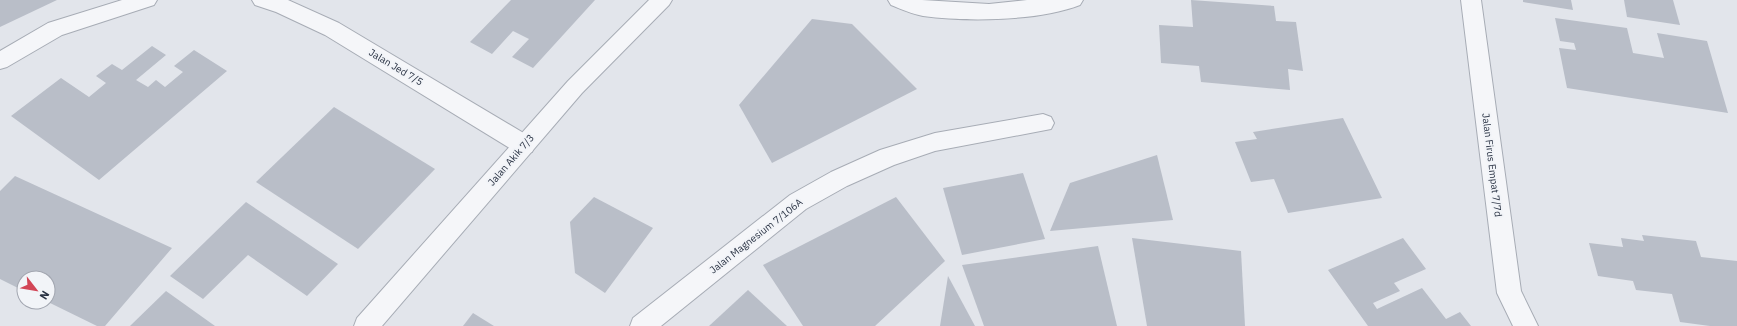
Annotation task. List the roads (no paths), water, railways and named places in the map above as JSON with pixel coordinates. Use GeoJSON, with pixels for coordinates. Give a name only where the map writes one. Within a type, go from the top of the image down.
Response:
{"type":"FeatureCollection","features":[{"type":"Feature","properties":{"kind":"street"},"geometry":{"type":"LineString","coordinates":[[0,61],[55,29],[147,0]]}},
{"type":"Feature","properties":{"kind":"street","name":"Jalan Jed 7/5"},"geometry":{"type":"LineString","coordinates":[[262,0],[282,6],[332,29],[524,145]]}},
{"type":"Feature","properties":{"kind":"street","name":"Jalan Akik 7/3"},"geometry":{"type":"LineString","coordinates":[[366,326],[575,87],[662,0]]}},
{"type":"Feature","properties":{"kind":"street"},"geometry":{"type":"LineString","coordinates":[[898,0],[922,8],[989,12],[1062,4],[1073,0]]}},
{"type":"Feature","properties":{"kind":"street","name":"Jalan Firus Empat 7/7d"},"geometry":{"type":"LineString","coordinates":[[1471,0],[1508,293],[1526,326]]}},
{"type":"Feature","properties":{"kind":"street","name":"Jalan Magnesium 7/106A"},"geometry":{"type":"LineString","coordinates":[[642,326],[798,202],[839,179],[888,157],[935,142],[1043,123]]}}]}
